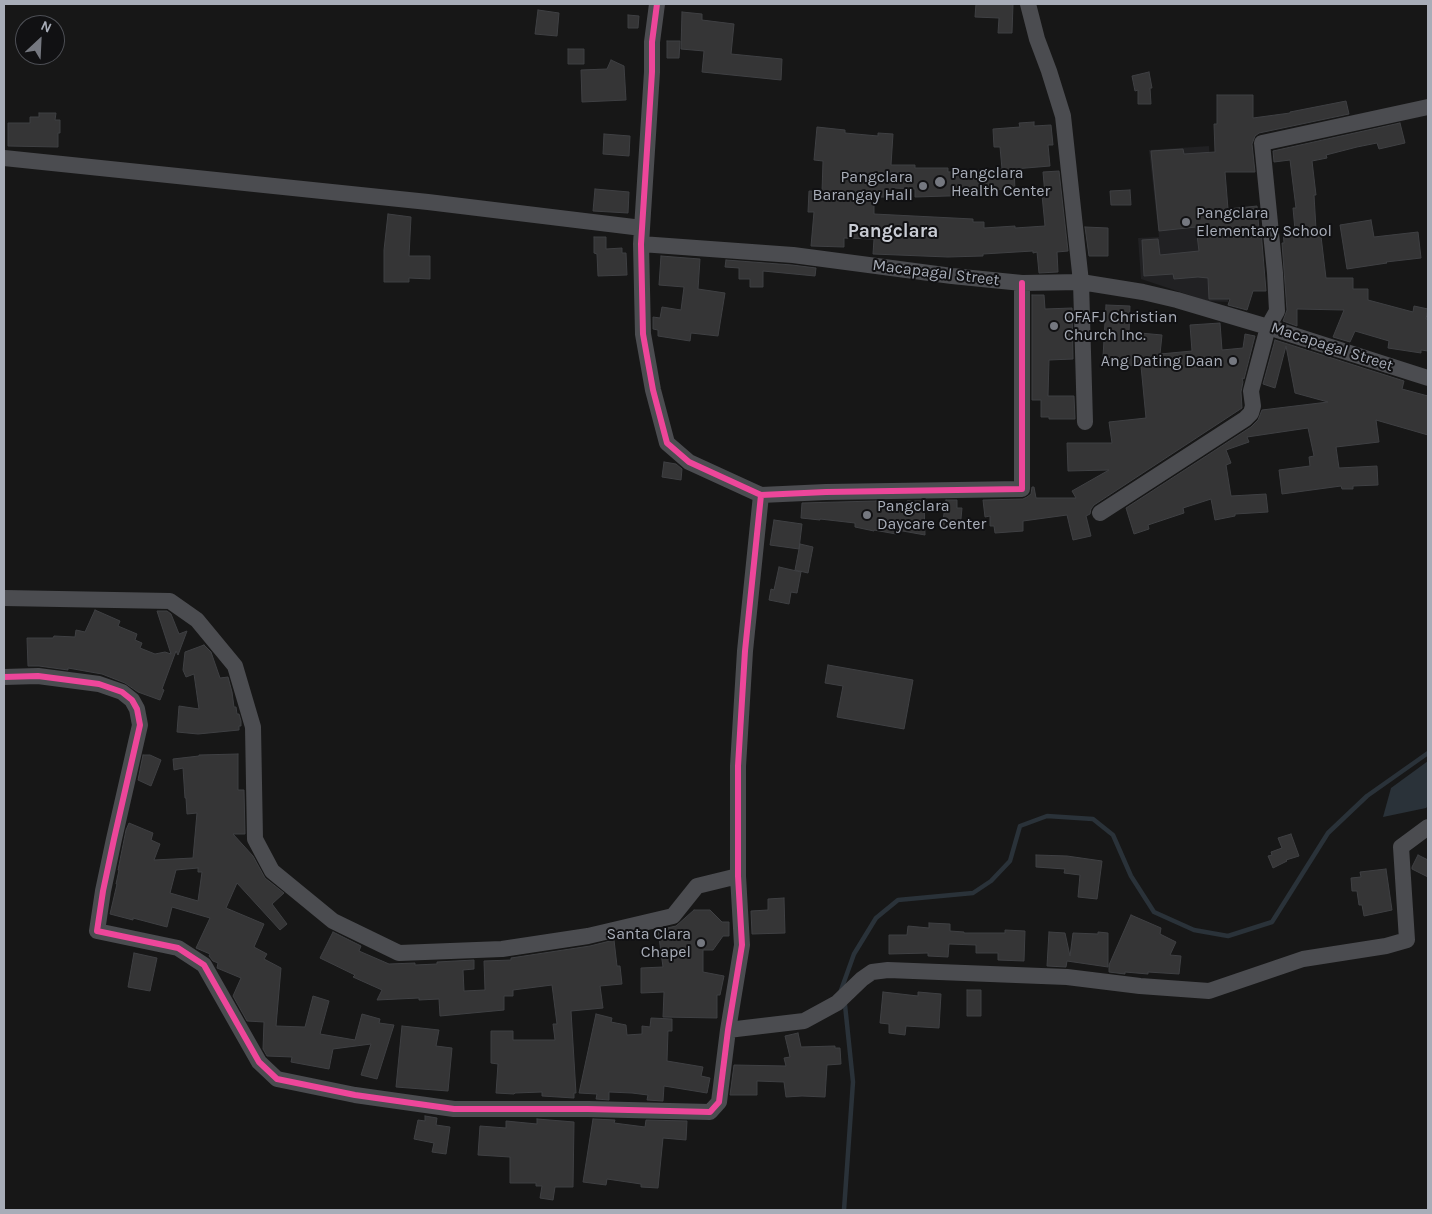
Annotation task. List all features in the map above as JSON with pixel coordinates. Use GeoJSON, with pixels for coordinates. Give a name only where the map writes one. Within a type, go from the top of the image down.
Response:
{"type":"FeatureCollection","features":[{"type":"Feature","properties":{"kind":"street"},"geometry":{"type":"LineString","coordinates":[[657,4],[652,42],[652,72],[642,236],[643,334],[653,390],[667,444],[689,462],[761,495],[826,492],[1022,489],[1022,283]]}},
{"type":"Feature","properties":{"kind":"street"},"geometry":{"type":"LineString","coordinates":[[1028,4],[1037,39],[1063,116],[1081,282],[1085,422]]}},
{"type":"Feature","properties":{"kind":"street"},"geometry":{"type":"LineString","coordinates":[[1100,513],[1245,419],[1251,413],[1253,406],[1251,391],[1268,327],[1277,311],[1262,143],[1428,107]]}},
{"type":"Feature","properties":{"kind":"street","name":"Macapagal Street"},"geometry":{"type":"LineString","coordinates":[[4,158],[428,202],[716,248],[793,255],[952,276],[1022,283],[1081,282],[1178,300],[1428,378]]}},
{"type":"Feature","properties":{"kind":"street"},"geometry":{"type":"LineString","coordinates":[[4,677],[38,676],[99,684],[122,692],[132,700],[137,709],[140,725],[103,891],[98,931],[178,948],[204,964],[259,1062],[277,1079],[355,1095],[454,1109],[588,1109],[710,1112],[719,1102],[728,1030],[742,945],[738,876],[738,766],[744,661],[761,495]]}},
{"type":"Feature","properties":{"kind":"street"},"geometry":{"type":"LineString","coordinates":[[4,598],[170,601],[197,620],[235,666],[253,727],[254,839],[272,871],[332,921],[399,953],[502,949],[588,936],[673,916],[697,886],[738,876]]}},
{"type":"Feature","properties":{"kind":"street"},"geometry":{"type":"LineString","coordinates":[[728,1030],[804,1021],[837,1003],[872,972],[888,970],[1068,977],[1140,986],[1209,991],[1303,959],[1386,946],[1407,940],[1401,847],[1428,827]]}},
{"type":"Feature","properties":{"kind":"shaded area","name":"Pangclara Elementary School"},"geometry":{"type":"Polygon","coordinates":[[[1209,146],[1213,208],[1226,249],[1228,302],[1207,301],[1141,279],[1138,238],[1159,237],[1149,150],[1209,146]]]}},
{"type":"Feature","properties":{"kind":"shaded area"},"geometry":{"type":"Polygon","coordinates":[[[1428,761],[1428,806],[1383,817],[1391,788],[1428,761]]]}},
{"type":"Feature","properties":{"kind":"building"},"geometry":{"type":"Polygon","coordinates":[[[976,4],[1013,4],[1012,33],[998,33],[999,18],[975,17],[976,4]]]}},
{"type":"Feature","properties":{"kind":"building"},"geometry":{"type":"Polygon","coordinates":[[[538,10],[559,13],[557,36],[535,34],[538,10]]]}},
{"type":"Feature","properties":{"kind":"building"},"geometry":{"type":"Polygon","coordinates":[[[682,12],[702,14],[702,20],[734,24],[731,54],[782,59],[781,80],[702,72],[704,51],[681,49],[682,12]]]}},
{"type":"Feature","properties":{"kind":"building"},"geometry":{"type":"Polygon","coordinates":[[[628,15],[639,16],[638,28],[628,28],[628,15]]]}},
{"type":"Feature","properties":{"kind":"building"},"geometry":{"type":"Polygon","coordinates":[[[667,41],[680,41],[679,58],[667,58],[667,41]]]}},
{"type":"Feature","properties":{"kind":"building"},"geometry":{"type":"Polygon","coordinates":[[[568,49],[584,49],[584,64],[568,64],[568,49]]]}},
{"type":"Feature","properties":{"kind":"building"},"geometry":{"type":"Polygon","coordinates":[[[611,60],[624,66],[626,100],[582,102],[581,70],[607,69],[611,60]]]}},
{"type":"Feature","properties":{"kind":"building"},"geometry":{"type":"Polygon","coordinates":[[[1149,72],[1152,88],[1150,88],[1151,104],[1138,104],[1138,90],[1135,91],[1132,76],[1149,72]]]}},
{"type":"Feature","properties":{"kind":"building"},"geometry":{"type":"Polygon","coordinates":[[[1217,95],[1253,95],[1253,118],[1290,113],[1346,101],[1349,114],[1259,133],[1255,136],[1252,144],[1255,172],[1225,172],[1228,209],[1257,206],[1259,230],[1261,230],[1266,291],[1253,291],[1247,310],[1228,305],[1230,299],[1209,299],[1208,278],[1174,279],[1173,274],[1144,276],[1142,240],[1158,239],[1160,255],[1199,251],[1196,227],[1159,231],[1151,151],[1183,149],[1184,154],[1215,152],[1214,124],[1217,124],[1217,95]]]}},
{"type":"Feature","properties":{"kind":"building"},"geometry":{"type":"Polygon","coordinates":[[[39,113],[56,113],[55,120],[60,120],[58,147],[8,146],[8,123],[30,123],[30,117],[39,117],[39,113]]]}},
{"type":"Feature","properties":{"kind":"building"},"geometry":{"type":"Polygon","coordinates":[[[1034,122],[1034,126],[1051,125],[1053,145],[1048,145],[1050,166],[1014,169],[1015,189],[979,190],[980,195],[915,197],[915,189],[893,188],[892,197],[874,197],[874,214],[973,219],[973,222],[984,222],[984,228],[1045,226],[1042,195],[1045,195],[1043,172],[1059,171],[1068,251],[1057,252],[1058,272],[1039,273],[1037,252],[1033,253],[1033,251],[948,257],[873,254],[874,239],[844,238],[844,247],[811,246],[814,212],[808,212],[809,191],[822,192],[823,161],[814,160],[817,127],[845,130],[845,133],[878,136],[878,133],[893,134],[891,165],[915,165],[915,168],[948,168],[948,172],[1002,169],[1000,147],[994,147],[993,129],[1020,127],[1019,123],[1034,122]]]}},
{"type":"Feature","properties":{"kind":"building"},"geometry":{"type":"Polygon","coordinates":[[[1400,123],[1405,143],[1379,149],[1377,143],[1326,155],[1327,158],[1312,161],[1316,195],[1314,195],[1316,229],[1320,228],[1326,278],[1353,278],[1353,289],[1368,289],[1368,300],[1413,312],[1414,306],[1428,309],[1426,319],[1428,319],[1428,351],[1421,350],[1421,353],[1388,348],[1389,341],[1355,331],[1350,342],[1333,337],[1344,310],[1297,309],[1297,326],[1283,321],[1287,310],[1282,243],[1284,243],[1283,231],[1295,230],[1293,208],[1296,208],[1290,160],[1274,162],[1273,151],[1400,123]]]}},
{"type":"Feature","properties":{"kind":"building"},"geometry":{"type":"Polygon","coordinates":[[[604,134],[630,136],[629,156],[603,154],[604,134]]]}},
{"type":"Feature","properties":{"kind":"building"},"geometry":{"type":"Polygon","coordinates":[[[595,189],[629,192],[628,213],[593,211],[595,189]]]}},
{"type":"Feature","properties":{"kind":"building"},"geometry":{"type":"Polygon","coordinates":[[[1130,190],[1131,205],[1111,205],[1110,191],[1130,190]]]}},
{"type":"Feature","properties":{"kind":"building"},"geometry":{"type":"Polygon","coordinates":[[[388,214],[411,217],[409,256],[430,256],[430,279],[409,278],[409,282],[384,282],[384,250],[388,214]]]}},
{"type":"Feature","properties":{"kind":"building"},"geometry":{"type":"Polygon","coordinates":[[[1371,220],[1374,237],[1418,232],[1421,258],[1347,269],[1340,225],[1371,220]]]}},
{"type":"Feature","properties":{"kind":"building"},"geometry":{"type":"Polygon","coordinates":[[[1085,227],[1108,228],[1108,256],[1089,256],[1085,227]]]}},
{"type":"Feature","properties":{"kind":"building"},"geometry":{"type":"Polygon","coordinates":[[[594,237],[606,237],[606,249],[622,248],[622,253],[626,253],[627,275],[598,276],[597,254],[594,253],[594,237]]]}},
{"type":"Feature","properties":{"kind":"building"},"geometry":{"type":"Polygon","coordinates":[[[661,256],[700,259],[698,289],[725,293],[718,336],[691,333],[690,341],[658,336],[658,330],[653,329],[653,317],[660,318],[662,307],[681,310],[684,287],[659,285],[661,256]]]}},
{"type":"Feature","properties":{"kind":"building"},"geometry":{"type":"Polygon","coordinates":[[[726,260],[816,268],[815,276],[763,271],[763,287],[750,287],[750,279],[739,279],[739,268],[725,267],[726,260]]]}},
{"type":"Feature","properties":{"kind":"building"},"geometry":{"type":"Polygon","coordinates":[[[1032,295],[1044,295],[1045,309],[1072,308],[1073,359],[1049,360],[1048,396],[1074,396],[1075,419],[1049,419],[1049,417],[1041,417],[1041,400],[1032,400],[1032,295]]]}},
{"type":"Feature","properties":{"kind":"building"},"geometry":{"type":"Polygon","coordinates":[[[1106,305],[1130,306],[1129,332],[1162,335],[1160,354],[1192,351],[1190,325],[1220,323],[1222,350],[1243,348],[1245,334],[1255,336],[1244,379],[1242,378],[1242,408],[1094,505],[1090,514],[1086,516],[1091,536],[1073,540],[1067,515],[1023,521],[1023,531],[995,533],[994,526],[990,526],[990,516],[985,517],[983,500],[1023,499],[1031,494],[1032,487],[1034,487],[1036,498],[1076,498],[1072,491],[1109,470],[1068,471],[1067,443],[1112,443],[1109,422],[1146,418],[1141,366],[1127,365],[1128,359],[1103,357],[1106,305]]]}},
{"type":"Feature","properties":{"kind":"building"},"geometry":{"type":"Polygon","coordinates":[[[1275,340],[1404,381],[1402,389],[1428,396],[1428,435],[1376,420],[1379,442],[1336,447],[1339,468],[1377,466],[1378,485],[1353,486],[1353,489],[1342,489],[1341,486],[1282,494],[1279,470],[1310,466],[1309,457],[1314,456],[1308,428],[1247,437],[1249,442],[1226,450],[1231,463],[1226,465],[1231,496],[1266,494],[1268,512],[1235,514],[1235,516],[1215,520],[1211,499],[1183,508],[1184,513],[1148,525],[1149,529],[1134,534],[1126,508],[1251,427],[1258,420],[1262,410],[1328,402],[1295,393],[1286,346],[1275,388],[1263,384],[1275,340]]]}},
{"type":"Feature","properties":{"kind":"building"},"geometry":{"type":"Polygon","coordinates":[[[664,462],[676,464],[682,469],[681,480],[662,477],[664,462]]]}},
{"type":"Feature","properties":{"kind":"building"},"geometry":{"type":"Polygon","coordinates":[[[946,500],[957,500],[957,508],[962,508],[960,529],[942,527],[946,500]]]}},
{"type":"Feature","properties":{"kind":"building"},"geometry":{"type":"Polygon","coordinates":[[[907,501],[924,501],[925,535],[897,530],[896,534],[874,531],[855,527],[855,523],[801,518],[802,503],[880,502],[879,504],[908,509],[907,501]]]}},
{"type":"Feature","properties":{"kind":"building"},"geometry":{"type":"Polygon","coordinates":[[[774,520],[802,524],[799,549],[770,545],[774,520]]]}},
{"type":"Feature","properties":{"kind":"building"},"geometry":{"type":"Polygon","coordinates":[[[800,544],[813,547],[808,573],[795,570],[800,544]]]}},
{"type":"Feature","properties":{"kind":"building"},"geometry":{"type":"Polygon","coordinates":[[[779,567],[801,572],[797,593],[791,592],[789,604],[769,600],[771,589],[774,590],[779,567]]]}},
{"type":"Feature","properties":{"kind":"building"},"geometry":{"type":"Polygon","coordinates":[[[95,610],[120,621],[118,626],[137,634],[135,640],[142,643],[140,648],[155,654],[165,652],[171,654],[157,611],[167,611],[171,614],[179,634],[187,631],[178,655],[176,651],[162,689],[164,690],[160,700],[138,692],[125,683],[102,674],[68,668],[68,670],[28,666],[27,638],[75,637],[76,630],[85,632],[95,610]]]}},
{"type":"Feature","properties":{"kind":"building"},"geometry":{"type":"Polygon","coordinates":[[[204,645],[211,652],[220,678],[228,677],[234,707],[236,707],[241,721],[239,730],[198,734],[177,732],[179,706],[199,709],[194,674],[186,677],[183,670],[185,652],[204,645]]]}},
{"type":"Feature","properties":{"kind":"building"},"geometry":{"type":"Polygon","coordinates":[[[828,665],[913,680],[904,729],[837,717],[843,686],[825,683],[828,665]]]}},
{"type":"Feature","properties":{"kind":"building"},"geometry":{"type":"Polygon","coordinates":[[[238,754],[238,790],[244,790],[245,834],[233,834],[253,856],[265,878],[284,893],[272,904],[287,924],[280,930],[237,883],[226,908],[264,924],[254,947],[267,954],[264,959],[281,968],[276,1026],[305,1027],[313,996],[329,1001],[320,1034],[355,1040],[362,1014],[380,1019],[379,1023],[394,1025],[377,1079],[361,1075],[371,1044],[333,1049],[329,1069],[291,1062],[292,1057],[267,1056],[263,1049],[264,1022],[247,1021],[233,996],[241,978],[217,968],[218,963],[213,961],[209,956],[210,954],[196,948],[210,918],[172,907],[167,927],[110,914],[126,830],[129,823],[153,833],[151,840],[160,844],[154,860],[193,858],[197,813],[187,814],[183,768],[174,770],[173,759],[199,755],[238,754]],[[198,868],[176,870],[170,893],[198,901],[202,872],[198,872],[198,868]]]}},
{"type":"Feature","properties":{"kind":"building"},"geometry":{"type":"Polygon","coordinates":[[[143,755],[150,755],[161,760],[151,786],[138,780],[143,755]]]}},
{"type":"Feature","properties":{"kind":"building"},"geometry":{"type":"Polygon","coordinates":[[[1291,834],[1299,856],[1286,860],[1273,868],[1268,856],[1272,855],[1271,852],[1282,848],[1278,838],[1291,834]]]}},
{"type":"Feature","properties":{"kind":"building"},"geometry":{"type":"Polygon","coordinates":[[[1036,855],[1067,856],[1102,861],[1097,899],[1078,897],[1080,875],[1064,873],[1065,869],[1036,867],[1036,855]]]}},
{"type":"Feature","properties":{"kind":"building"},"geometry":{"type":"Polygon","coordinates":[[[1418,855],[1428,860],[1428,877],[1412,869],[1418,855]]]}},
{"type":"Feature","properties":{"kind":"building"},"geometry":{"type":"Polygon","coordinates":[[[1386,869],[1392,910],[1364,916],[1362,905],[1359,905],[1357,891],[1352,891],[1351,878],[1361,877],[1360,872],[1386,869]]]}},
{"type":"Feature","properties":{"kind":"building"},"geometry":{"type":"Polygon","coordinates":[[[784,898],[785,933],[752,934],[751,911],[768,910],[768,899],[784,898]]]}},
{"type":"Feature","properties":{"kind":"building"},"geometry":{"type":"Polygon","coordinates":[[[694,910],[710,910],[722,922],[729,922],[729,936],[723,936],[713,950],[703,950],[703,972],[724,976],[720,995],[717,995],[717,1018],[663,1017],[664,992],[641,993],[641,968],[663,967],[658,930],[676,926],[694,910]]]}},
{"type":"Feature","properties":{"kind":"building"},"geometry":{"type":"Polygon","coordinates":[[[1131,915],[1161,928],[1160,934],[1176,942],[1170,955],[1181,956],[1179,974],[1125,972],[1125,974],[1109,972],[1109,965],[1131,915]]]}},
{"type":"Feature","properties":{"kind":"building"},"geometry":{"type":"Polygon","coordinates":[[[929,923],[950,924],[950,931],[964,933],[1005,933],[1005,930],[1025,931],[1024,961],[998,960],[998,953],[976,953],[976,945],[949,944],[948,957],[928,956],[928,953],[889,954],[889,935],[907,935],[908,926],[929,928],[929,923]]]}},
{"type":"Feature","properties":{"kind":"building"},"geometry":{"type":"Polygon","coordinates":[[[333,932],[361,946],[359,951],[389,964],[437,964],[437,962],[474,960],[474,969],[463,970],[464,991],[485,990],[484,961],[511,960],[511,958],[590,946],[614,940],[617,966],[620,966],[622,984],[600,986],[603,1008],[571,1011],[576,1093],[574,1093],[574,1098],[542,1096],[542,1092],[496,1093],[498,1064],[491,1063],[491,1031],[513,1031],[513,1040],[555,1040],[553,1024],[557,1024],[552,985],[513,990],[513,996],[504,996],[504,1010],[440,1016],[439,999],[377,1000],[382,990],[353,977],[355,975],[320,958],[333,932]]]}},
{"type":"Feature","properties":{"kind":"building"},"geometry":{"type":"Polygon","coordinates":[[[1049,932],[1065,933],[1070,956],[1073,933],[1108,933],[1108,967],[1067,961],[1066,967],[1047,966],[1049,932]]]}},
{"type":"Feature","properties":{"kind":"building"},"geometry":{"type":"Polygon","coordinates":[[[134,953],[157,958],[150,991],[128,987],[134,953]]]}},
{"type":"Feature","properties":{"kind":"building"},"geometry":{"type":"Polygon","coordinates":[[[967,990],[981,990],[981,1016],[967,1016],[967,990]]]}},
{"type":"Feature","properties":{"kind":"building"},"geometry":{"type":"Polygon","coordinates":[[[883,992],[918,996],[918,992],[941,994],[939,1028],[906,1026],[905,1035],[889,1033],[889,1024],[880,1023],[883,992]]]}},
{"type":"Feature","properties":{"kind":"building"},"geometry":{"type":"Polygon","coordinates":[[[596,1014],[612,1018],[611,1022],[626,1025],[627,1035],[642,1034],[642,1026],[650,1027],[651,1018],[672,1019],[672,1031],[668,1031],[667,1061],[703,1067],[701,1076],[710,1078],[707,1093],[664,1086],[663,1101],[647,1100],[648,1095],[632,1093],[609,1092],[609,1100],[596,1099],[597,1094],[579,1093],[596,1014]]]}},
{"type":"Feature","properties":{"kind":"building"},"geometry":{"type":"Polygon","coordinates":[[[402,1026],[439,1030],[436,1046],[452,1048],[448,1091],[396,1087],[402,1026]]]}},
{"type":"Feature","properties":{"kind":"building"},"geometry":{"type":"Polygon","coordinates":[[[798,1033],[801,1047],[835,1046],[835,1048],[840,1048],[841,1064],[827,1065],[825,1097],[786,1097],[784,1082],[757,1081],[757,1095],[730,1095],[734,1065],[786,1066],[784,1058],[790,1057],[785,1036],[798,1033]]]}},
{"type":"Feature","properties":{"kind":"building"},"geometry":{"type":"Polygon","coordinates":[[[425,1116],[437,1118],[436,1125],[450,1127],[446,1154],[432,1152],[434,1143],[414,1139],[418,1120],[425,1121],[425,1116]]]}},
{"type":"Feature","properties":{"kind":"building"},"geometry":{"type":"Polygon","coordinates":[[[537,1119],[574,1122],[573,1187],[555,1187],[553,1200],[540,1198],[542,1186],[536,1186],[536,1183],[510,1183],[510,1157],[478,1155],[480,1126],[506,1128],[506,1121],[537,1124],[537,1119]]]}},
{"type":"Feature","properties":{"kind":"building"},"geometry":{"type":"Polygon","coordinates":[[[593,1119],[615,1120],[614,1123],[645,1127],[646,1120],[687,1121],[686,1140],[663,1138],[658,1188],[641,1187],[641,1184],[607,1179],[606,1185],[583,1182],[593,1119]]]}},
{"type":"Feature","properties":{"kind":"waterway"},"geometry":{"type":"LineString","coordinates":[[840,993],[854,954],[876,918],[898,900],[973,893],[991,881],[1010,861],[1020,826],[1047,816],[1093,819],[1113,835],[1131,876],[1154,912],[1194,930],[1228,936],[1272,922],[1328,833],[1367,796],[1428,753]]}},
{"type":"Feature","properties":{"kind":"waterway"},"geometry":{"type":"LineString","coordinates":[[844,1210],[853,1082],[845,1005]]}},
{"type":"Feature","properties":{"kind":"cycle path"},"geometry":{"type":"LineString","coordinates":[[657,4],[652,42],[652,72],[641,244],[643,334],[653,390],[667,443],[689,462],[761,495],[826,492],[1022,489],[1022,283]]}},
{"type":"Feature","properties":{"kind":"cycle path"},"geometry":{"type":"LineString","coordinates":[[4,677],[38,676],[99,684],[122,692],[132,700],[137,709],[140,725],[103,891],[97,931],[178,948],[204,965],[259,1062],[277,1079],[355,1095],[454,1109],[588,1109],[710,1112],[719,1102],[728,1030],[742,945],[738,876],[738,766],[745,651],[761,495]]}},
{"type":"Feature","properties":{"kind":"place","name":"Pangclara Health Center"},"geometry":{"type":"Point","coordinates":[940,182]}},
{"type":"Feature","properties":{"kind":"place","name":"Pangclara Barangay Hall"},"geometry":{"type":"Point","coordinates":[923,186]}},
{"type":"Feature","properties":{"kind":"place","name":"Pangclara Elementary School"},"geometry":{"type":"Point","coordinates":[1186,222]}},
{"type":"Feature","properties":{"kind":"place","name":"OFAFJ Christian Church Inc."},"geometry":{"type":"Point","coordinates":[1054,326]}},
{"type":"Feature","properties":{"kind":"place","name":"Ang Dating Daan"},"geometry":{"type":"Point","coordinates":[1233,361]}},
{"type":"Feature","properties":{"kind":"place","name":"Pangclara Daycare Center"},"geometry":{"type":"Point","coordinates":[867,515]}},
{"type":"Feature","properties":{"kind":"place","name":"Santa Clara Chapel"},"geometry":{"type":"Point","coordinates":[701,943]}},
{"type":"Feature","properties":{"kind":"district","name":"Pangclara"},"geometry":{"type":"Point","coordinates":[893,232]}}]}
